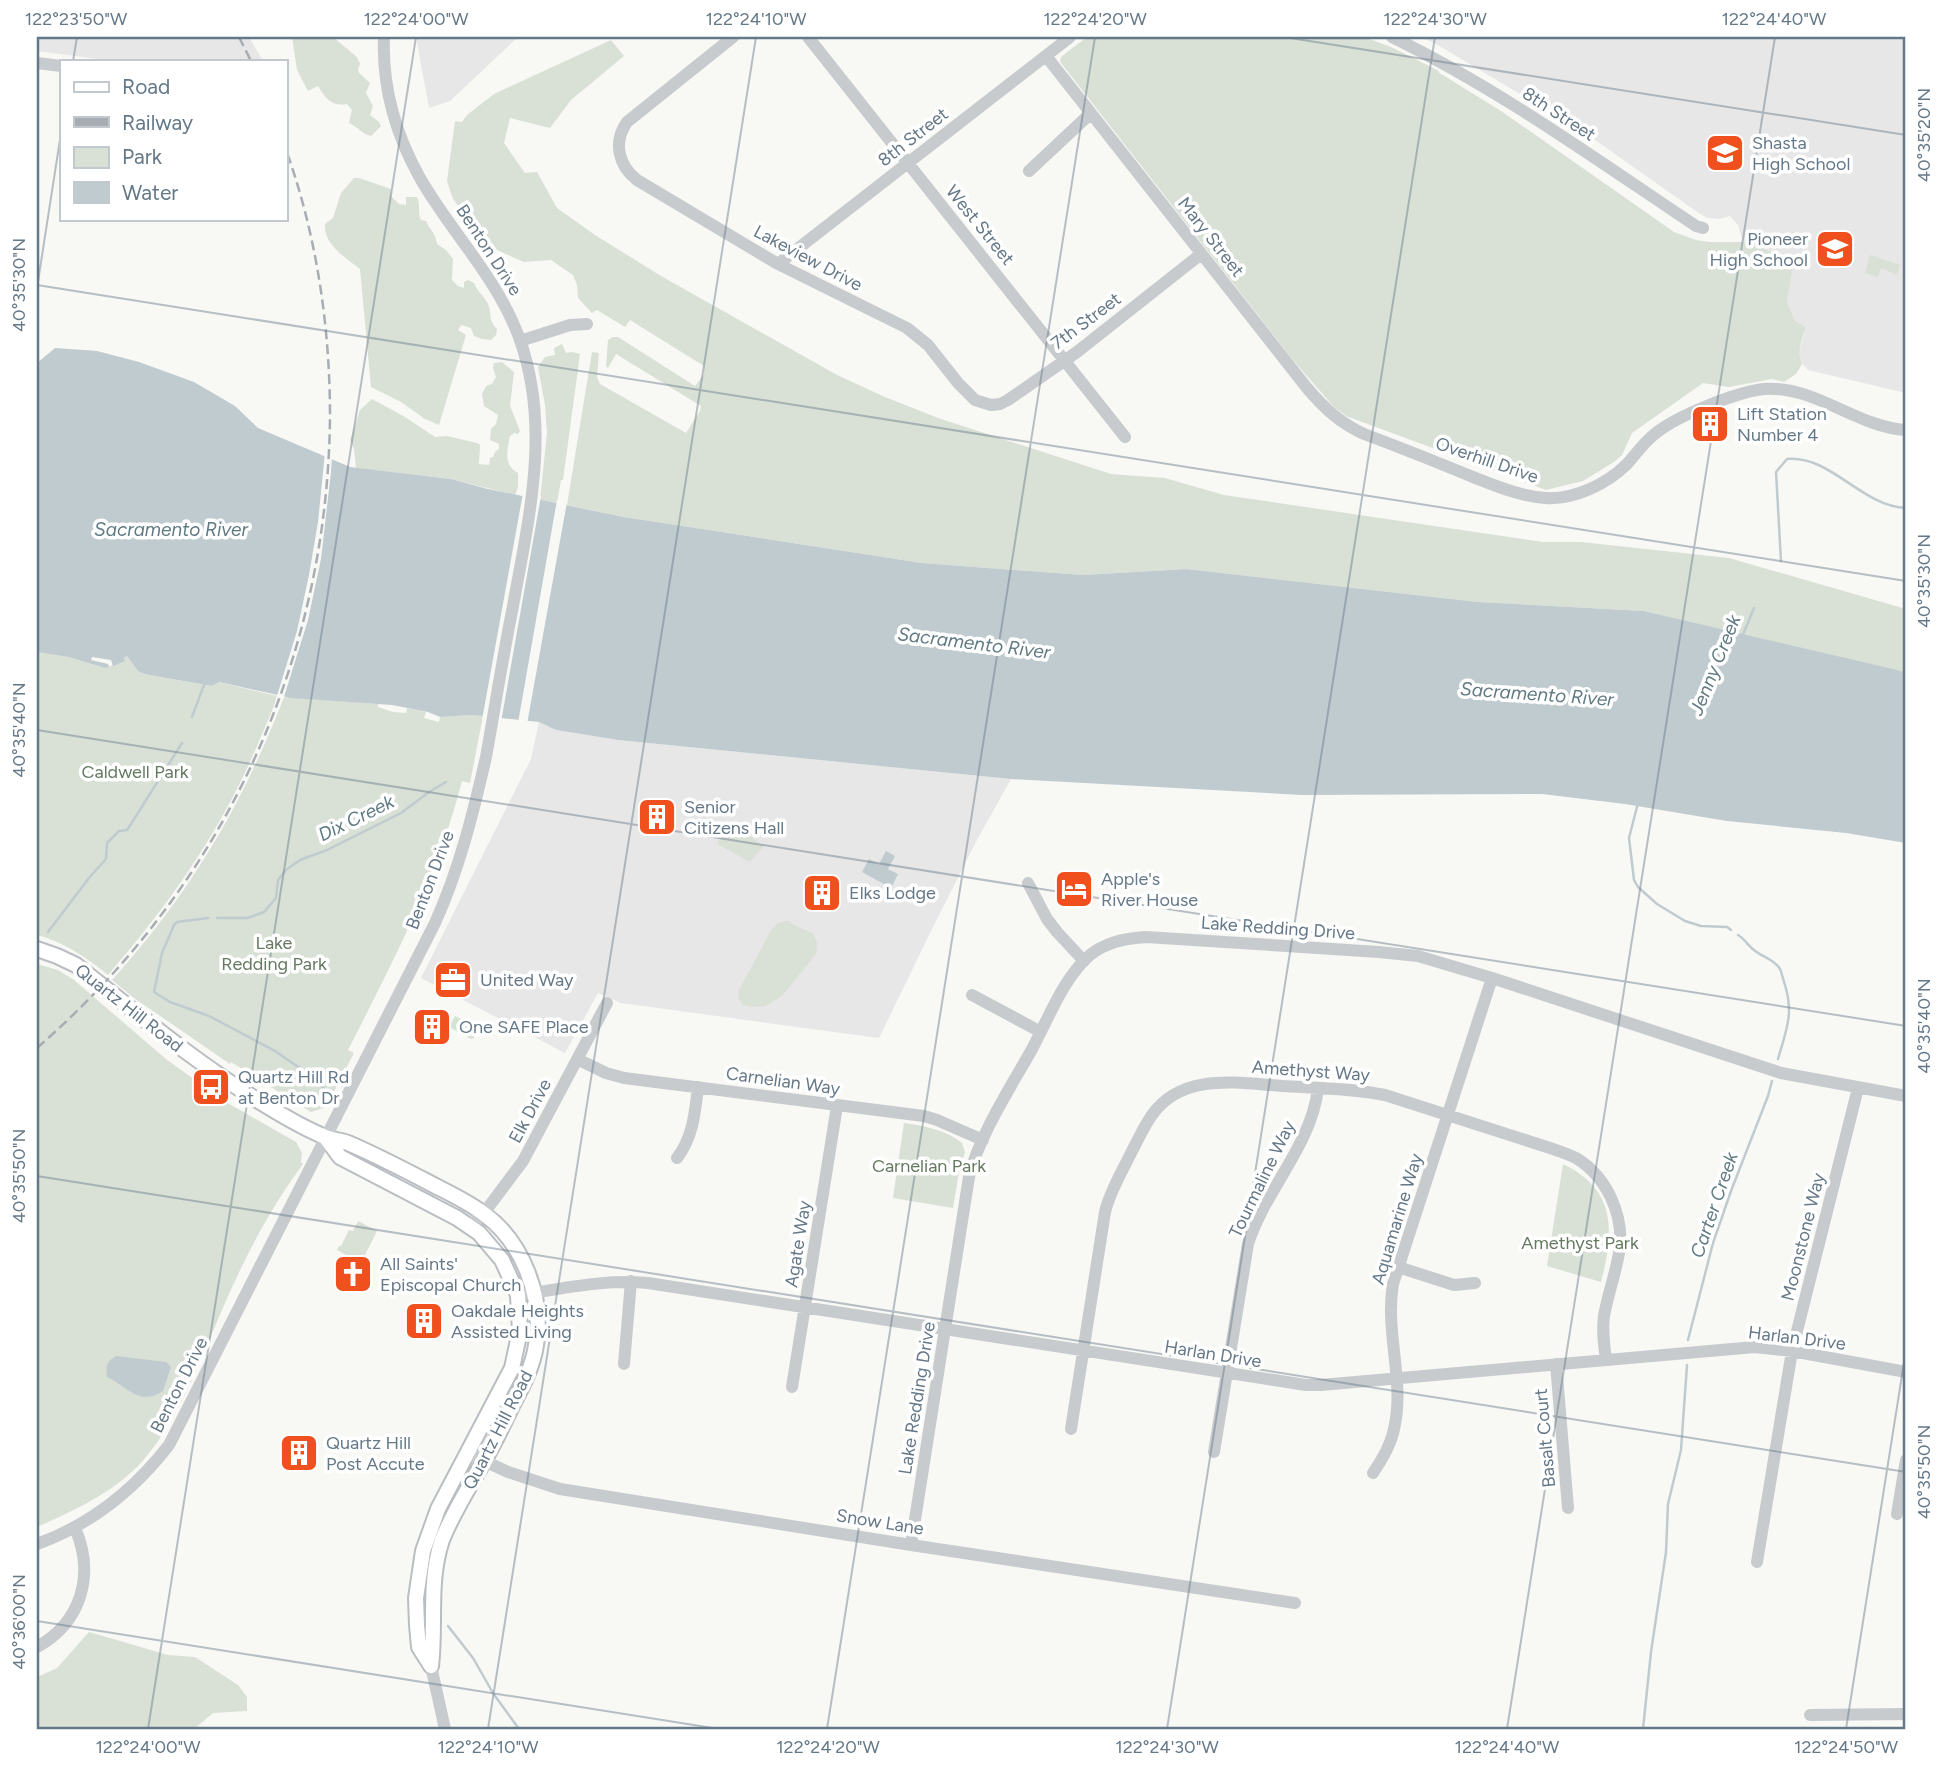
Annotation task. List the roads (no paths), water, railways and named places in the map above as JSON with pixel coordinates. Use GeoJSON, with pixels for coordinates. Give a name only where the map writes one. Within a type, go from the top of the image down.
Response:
{"type":"FeatureCollection","features":[{"type":"Feature","properties":{"kind":"main road","name":"Quartz Hill Road"},"geometry":{"type":"LineString","coordinates":[[37,949],[76,965],[150,1025],[269,1108],[326,1138],[344,1141],[363,1150],[483,1213],[506,1235],[526,1268],[534,1293],[538,1324],[533,1360],[523,1386],[441,1543],[433,1589],[430,1666]]}},
{"type":"Feature","properties":{"kind":"main road","name":"Quartz Hill Road"},"geometry":{"type":"LineString","coordinates":[[326,1138],[340,1157],[471,1226],[493,1247],[502,1260],[518,1295],[520,1331],[514,1361],[432,1523],[420,1562],[416,1598],[418,1641],[421,1653],[430,1666]]}},
{"type":"Feature","properties":{"kind":"street","name":"Benton Drive"},"geometry":{"type":"LineString","coordinates":[[37,1544],[75,1528],[118,1499],[169,1445],[442,907],[465,840],[486,757],[532,499],[537,438],[534,400],[520,341],[496,288],[427,189],[400,139],[387,88],[384,37]]}},
{"type":"Feature","properties":{"kind":"street","name":"Lakeview Drive"},"geometry":{"type":"LineString","coordinates":[[733,37],[627,122],[621,130],[620,160],[637,180],[778,264],[907,328],[936,354],[966,392],[986,405]]}},
{"type":"Feature","properties":{"kind":"street","name":"West Street"},"geometry":{"type":"LineString","coordinates":[[808,37],[1125,436]]}},
{"type":"Feature","properties":{"kind":"street","name":"8th Street"},"geometry":{"type":"LineString","coordinates":[[778,264],[1070,37]]}},
{"type":"Feature","properties":{"kind":"street","name":"8th Street"},"geometry":{"type":"LineString","coordinates":[[1392,37],[1440,60],[1703,228]]}},
{"type":"Feature","properties":{"kind":"street","name":"Mary Street"},"geometry":{"type":"LineString","coordinates":[[1046,56],[1321,404],[1340,421],[1357,430]]}},
{"type":"Feature","properties":{"kind":"street"},"geometry":{"type":"LineString","coordinates":[[37,63],[60,66]]}},
{"type":"Feature","properties":{"kind":"street"},"geometry":{"type":"LineString","coordinates":[[1029,171],[1091,113]]}},
{"type":"Feature","properties":{"kind":"street","name":"7th Street"},"geometry":{"type":"LineString","coordinates":[[986,405],[1000,404],[1008,400],[1077,352],[1201,254]]}},
{"type":"Feature","properties":{"kind":"street"},"geometry":{"type":"LineString","coordinates":[[520,341],[570,326],[587,324]]}},
{"type":"Feature","properties":{"kind":"street","name":"Overhill Drive"},"geometry":{"type":"LineString","coordinates":[[1357,430],[1497,486],[1532,496],[1551,498],[1603,483],[1616,474],[1641,446],[1662,428],[1699,409],[1752,391],[1776,389],[1795,393],[1877,425],[1906,430]]}},
{"type":"Feature","properties":{"kind":"street"},"geometry":{"type":"LineString","coordinates":[[1028,883],[1047,919],[1084,961]]}},
{"type":"Feature","properties":{"kind":"street","name":"Lake Redding Drive"},"geometry":{"type":"LineString","coordinates":[[911,1545],[973,1163],[1070,978],[1084,961],[1111,943],[1146,937],[1401,954],[1436,960],[1782,1073],[1906,1096]]}},
{"type":"Feature","properties":{"kind":"street","name":"Aquamarine Way"},"geometry":{"type":"LineString","coordinates":[[1373,1473],[1387,1450],[1397,1414],[1391,1298],[1398,1267],[1492,978]]}},
{"type":"Feature","properties":{"kind":"street"},"geometry":{"type":"LineString","coordinates":[[972,995],[1041,1032]]}},
{"type":"Feature","properties":{"kind":"street","name":"Elk Drive"},"geometry":{"type":"LineString","coordinates":[[471,1226],[513,1175],[532,1146],[607,1003]]}},
{"type":"Feature","properties":{"kind":"street","name":"Carnelian Way"},"geometry":{"type":"LineString","coordinates":[[577,1059],[616,1076],[931,1118],[983,1140]]}},
{"type":"Feature","properties":{"kind":"street","name":"Amethyst Way"},"geometry":{"type":"LineString","coordinates":[[1071,1429],[1108,1201],[1140,1137],[1157,1110],[1182,1090],[1212,1083],[1318,1088],[1385,1095],[1570,1156],[1592,1171],[1609,1194],[1619,1220],[1620,1244],[1604,1316],[1606,1360]]}},
{"type":"Feature","properties":{"kind":"street"},"geometry":{"type":"LineString","coordinates":[[677,1158],[691,1133],[698,1087]]}},
{"type":"Feature","properties":{"kind":"street","name":"Tourmaline Way"},"geometry":{"type":"LineString","coordinates":[[1214,1452],[1245,1258],[1252,1232],[1305,1132],[1315,1107],[1318,1088]]}},
{"type":"Feature","properties":{"kind":"street","name":"Moonstone Way"},"geometry":{"type":"LineString","coordinates":[[1757,1562],[1792,1351],[1858,1088]]}},
{"type":"Feature","properties":{"kind":"street","name":"Agate Way"},"geometry":{"type":"LineString","coordinates":[[792,1387],[837,1106]]}},
{"type":"Feature","properties":{"kind":"street"},"geometry":{"type":"LineString","coordinates":[[1398,1267],[1447,1283],[1475,1283]]}},
{"type":"Feature","properties":{"kind":"street"},"geometry":{"type":"LineString","coordinates":[[624,1364],[631,1282]]}},
{"type":"Feature","properties":{"kind":"street","name":"Harlan Drive"},"geometry":{"type":"LineString","coordinates":[[518,1295],[583,1284],[631,1282],[1314,1385],[1755,1347],[1906,1372]]}},
{"type":"Feature","properties":{"kind":"street","name":"Basalt Court"},"geometry":{"type":"LineString","coordinates":[[1556,1364],[1568,1508]]}},
{"type":"Feature","properties":{"kind":"street","name":"Snow Lane"},"geometry":{"type":"LineString","coordinates":[[467,1453],[533,1482],[560,1489],[1295,1603]]}},
{"type":"Feature","properties":{"kind":"street"},"geometry":{"type":"LineString","coordinates":[[1897,1514],[1906,1460]]}},
{"type":"Feature","properties":{"kind":"street"},"geometry":{"type":"LineString","coordinates":[[37,1647],[60,1630],[73,1614],[80,1597],[85,1564],[75,1528]]}},
{"type":"Feature","properties":{"kind":"street","name":"Quartz Hill Road"},"geometry":{"type":"LineString","coordinates":[[430,1666],[445,1729]]}},
{"type":"Feature","properties":{"kind":"street"},"geometry":{"type":"LineString","coordinates":[[1810,1715],[1906,1714]]}},
{"type":"Feature","properties":{"kind":"water","name":"Sacramento River"},"geometry":{"type":"Polygon","coordinates":[[[55,348],[97,351],[139,362],[194,382],[235,406],[258,428],[350,467],[451,479],[624,517],[922,563],[1083,575],[1187,569],[1478,602],[1644,611],[1897,670],[1906,673],[1906,843],[1542,794],[1302,795],[1011,779],[618,740],[556,730],[539,722],[473,715],[440,717],[392,705],[291,698],[219,682],[211,686],[144,674],[138,671],[127,656],[125,661],[113,666],[111,660],[92,657],[91,660],[108,664],[109,667],[105,668],[68,657],[37,652],[37,363],[55,348]]]}},
{"type":"Feature","properties":{"kind":"water"},"geometry":{"type":"Polygon","coordinates":[[[886,851],[895,856],[888,869],[898,874],[891,888],[862,872],[869,859],[879,864],[886,851]]]}},
{"type":"Feature","properties":{"kind":"water"},"geometry":{"type":"Polygon","coordinates":[[[116,1356],[166,1362],[171,1367],[163,1391],[147,1397],[140,1396],[107,1377],[107,1365],[116,1356]]]}},
{"type":"Feature","properties":{"kind":"waterway","name":"Jenny Creek"},"geometry":{"type":"LineString","coordinates":[[1781,561],[1776,472],[1787,459],[1818,465],[1875,499],[1906,508]]}},
{"type":"Feature","properties":{"kind":"waterway","name":"Jenny Creek"},"geometry":{"type":"LineString","coordinates":[[1742,637],[1754,608]]}},
{"type":"Feature","properties":{"kind":"waterway"},"geometry":{"type":"LineString","coordinates":[[192,717],[204,685]]}},
{"type":"Feature","properties":{"kind":"waterway"},"geometry":{"type":"LineString","coordinates":[[48,932],[106,859],[107,843],[119,831],[127,830],[182,743]]}},
{"type":"Feature","properties":{"kind":"waterway","name":"Dix Creek"},"geometry":{"type":"LineString","coordinates":[[217,918],[248,918],[264,912],[276,898],[278,880],[286,870],[300,860],[327,850],[401,813],[446,782]]}},
{"type":"Feature","properties":{"kind":"waterway","name":"Carter Creek"},"geometry":{"type":"LineString","coordinates":[[1638,803],[1629,838],[1634,880],[1638,887],[1657,904],[1685,921],[1701,926],[1727,927],[1731,930]]}},
{"type":"Feature","properties":{"kind":"waterway"},"geometry":{"type":"LineString","coordinates":[[208,918],[177,922],[174,925],[162,953],[154,992],[170,1002],[209,1016],[275,1051],[307,1073],[331,1095]]}},
{"type":"Feature","properties":{"kind":"waterway","name":"Carter Creek"},"geometry":{"type":"LineString","coordinates":[[1738,935],[1775,963],[1781,972],[1788,995],[1789,1014],[1778,1059]]}},
{"type":"Feature","properties":{"kind":"waterway","name":"Carter Creek"},"geometry":{"type":"LineString","coordinates":[[1688,1340],[1713,1243],[1772,1081]]}},
{"type":"Feature","properties":{"kind":"waterway"},"geometry":{"type":"LineString","coordinates":[[1643,1729],[1666,1552],[1668,1504],[1681,1450],[1687,1365]]}},
{"type":"Feature","properties":{"kind":"waterway"},"geometry":{"type":"LineString","coordinates":[[448,1626],[473,1658],[493,1693],[519,1729]]}},
{"type":"Feature","properties":{"kind":"railway"},"geometry":{"type":"LineString","coordinates":[[239,37],[250,60]]}},
{"type":"Feature","properties":{"kind":"railway"},"geometry":{"type":"LineString","coordinates":[[37,1048],[103,985],[161,916],[210,842],[252,764],[285,682],[309,596],[324,507],[330,416],[327,348],[319,279],[305,212],[287,153]]}},
{"type":"Feature","properties":{"kind":"place","name":"Shasta High School"},"geometry":{"type":"Point","coordinates":[1725,153]}},
{"type":"Feature","properties":{"kind":"place","name":"Pioneer High School"},"geometry":{"type":"Point","coordinates":[1835,249]}},
{"type":"Feature","properties":{"kind":"place","name":"Lift Station Number 4"},"geometry":{"type":"Point","coordinates":[1710,424]}},
{"type":"Feature","properties":{"kind":"place","name":"Senior Citizens Hall"},"geometry":{"type":"Point","coordinates":[657,817]}},
{"type":"Feature","properties":{"kind":"place","name":"Apple's River House"},"geometry":{"type":"Point","coordinates":[1074,889]}},
{"type":"Feature","properties":{"kind":"place","name":"Elks Lodge"},"geometry":{"type":"Point","coordinates":[822,893]}},
{"type":"Feature","properties":{"kind":"place","name":"United Way"},"geometry":{"type":"Point","coordinates":[453,980]}},
{"type":"Feature","properties":{"kind":"place","name":"One SAFE Place"},"geometry":{"type":"Point","coordinates":[432,1027]}},
{"type":"Feature","properties":{"kind":"place","name":"Quartz Hill Rd at Benton Dr"},"geometry":{"type":"Point","coordinates":[211,1087]}},
{"type":"Feature","properties":{"kind":"place","name":"All Saints' Episcopal Church"},"geometry":{"type":"Point","coordinates":[353,1274]}},
{"type":"Feature","properties":{"kind":"place","name":"Oakdale Heights Assisted Living"},"geometry":{"type":"Point","coordinates":[424,1321]}},
{"type":"Feature","properties":{"kind":"place","name":"Quartz Hill Post Accute"},"geometry":{"type":"Point","coordinates":[299,1453]}},
{"type":"Feature","properties":{"kind":"park label","name":"Caldwell Park"},"geometry":{"type":"Point","coordinates":[135,772]}},
{"type":"Feature","properties":{"kind":"park label","name":"Lake Redding Park"},"geometry":{"type":"Point","coordinates":[274,953]}},
{"type":"Feature","properties":{"kind":"park label","name":"Carnelian Park"},"geometry":{"type":"Point","coordinates":[929,1166]}},
{"type":"Feature","properties":{"kind":"park label","name":"Amethyst Park"},"geometry":{"type":"Point","coordinates":[1580,1243]}}]}
